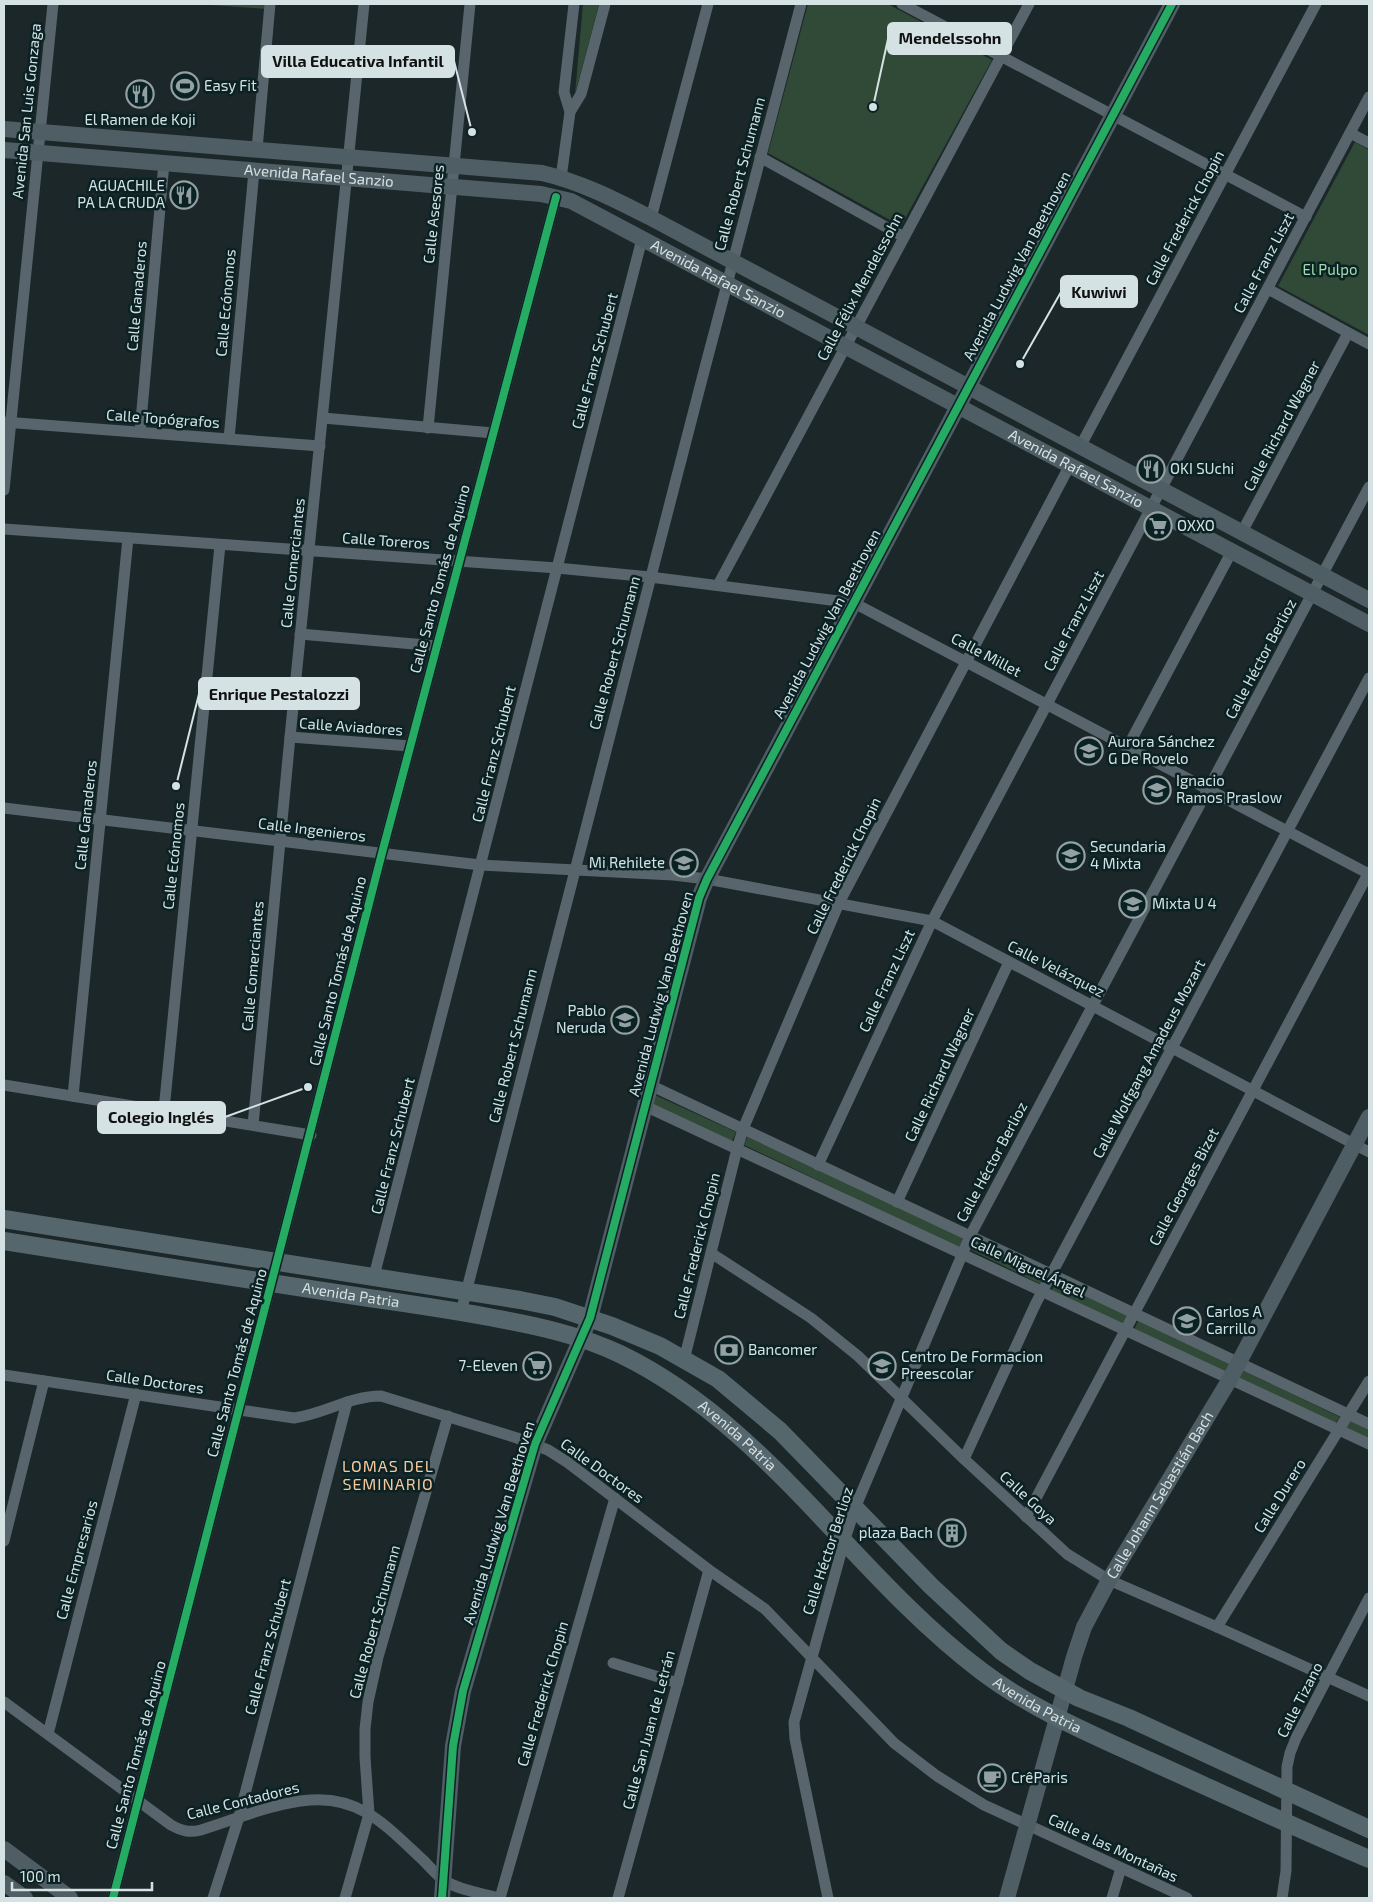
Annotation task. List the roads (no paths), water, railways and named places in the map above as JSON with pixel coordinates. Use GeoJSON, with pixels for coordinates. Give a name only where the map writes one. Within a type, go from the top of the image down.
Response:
{"type":"FeatureCollection","features":[{"type":"Feature","properties":{"kind":"main road","name":"Avenida Ludwig Van Beethoven"},"geometry":{"type":"LineString","coordinates":[[442,1898],[453,1746],[463,1692],[535,1444],[590,1318],[699,898],[1172,4]]}},
{"type":"Feature","properties":{"kind":"main road","name":"Avenida Rafael Sanzio"},"geometry":{"type":"LineString","coordinates":[[4,129],[256,148],[542,174],[561,178],[587,187],[651,218],[1369,600]]}},
{"type":"Feature","properties":{"kind":"main road","name":"Avenida Rafael Sanzio"},"geometry":{"type":"LineString","coordinates":[[4,150],[556,197],[586,208],[1369,624]]}},
{"type":"Feature","properties":{"kind":"main road","name":"Calle Johann Sebastián Bach"},"geometry":{"type":"LineString","coordinates":[[1007,1898],[1084,1627],[1109,1580],[1230,1379],[1362,1148],[1369,1117]]}},
{"type":"Feature","properties":{"kind":"main road","name":"Avenida Patria"},"geometry":{"type":"LineString","coordinates":[[4,1219],[374,1276],[555,1307],[590,1318],[660,1346],[718,1380],[780,1431],[931,1586],[1001,1651],[1030,1672],[1066,1691],[1129,1718],[1369,1830]]}},
{"type":"Feature","properties":{"kind":"main road","name":"Avenida Patria"},"geometry":{"type":"LineString","coordinates":[[4,1241],[461,1312],[542,1327],[581,1338],[624,1356],[676,1386],[704,1406],[760,1453],[908,1608],[980,1670],[1021,1697],[1058,1718],[1287,1824],[1369,1859]]}},
{"type":"Feature","properties":{"kind":"main road"},"geometry":{"type":"LineString","coordinates":[[4,1849],[70,1898]]}},
{"type":"Feature","properties":{"kind":"main road"},"geometry":{"type":"LineString","coordinates":[[4,1883],[25,1898]]}},
{"type":"Feature","properties":{"kind":"street","name":"Avenida San Luis Gonzaga"},"geometry":{"type":"LineString","coordinates":[[4,490],[7,422],[53,4]]}},
{"type":"Feature","properties":{"kind":"street"},"geometry":{"type":"LineString","coordinates":[[256,148],[270,4]]}},
{"type":"Feature","properties":{"kind":"street","name":"Calle Comerciantes"},"geometry":{"type":"LineString","coordinates":[[254,1125],[300,634],[364,4]]}},
{"type":"Feature","properties":{"kind":"street","name":"Calle Asesores"},"geometry":{"type":"LineString","coordinates":[[428,428],[470,4]]}},
{"type":"Feature","properties":{"kind":"street"},"geometry":{"type":"LineString","coordinates":[[570,112],[564,92],[574,4]]}},
{"type":"Feature","properties":{"kind":"street"},"geometry":{"type":"LineString","coordinates":[[561,178],[570,112],[581,94],[605,4]]}},
{"type":"Feature","properties":{"kind":"street"},"geometry":{"type":"LineString","coordinates":[[651,218],[708,4]]}},
{"type":"Feature","properties":{"kind":"street","name":"Calle Robert Schumann"},"geometry":{"type":"LineString","coordinates":[[461,1312],[650,577],[801,4]]}},
{"type":"Feature","properties":{"kind":"street"},"geometry":{"type":"LineString","coordinates":[[902,4],[1306,217]]}},
{"type":"Feature","properties":{"kind":"street","name":"Calle Félix Mendelssohn"},"geometry":{"type":"LineString","coordinates":[[718,585],[1029,4]]}},
{"type":"Feature","properties":{"kind":"street","name":"Calle Frederick Chopin"},"geometry":{"type":"LineString","coordinates":[[1080,447],[1316,4]]}},
{"type":"Feature","properties":{"kind":"street","name":"Calle Franz Liszt"},"geometry":{"type":"LineString","coordinates":[[818,1165],[932,922],[1369,97]]}},
{"type":"Feature","properties":{"kind":"street"},"geometry":{"type":"LineString","coordinates":[[1350,133],[1369,143]]}},
{"type":"Feature","properties":{"kind":"street"},"geometry":{"type":"LineString","coordinates":[[760,157],[904,237]]}},
{"type":"Feature","properties":{"kind":"street","name":"Calle Ganaderos"},"geometry":{"type":"LineString","coordinates":[[140,432],[164,163]]}},
{"type":"Feature","properties":{"kind":"street","name":"Calle Ecónomos"},"geometry":{"type":"LineString","coordinates":[[229,439],[254,171]]}},
{"type":"Feature","properties":{"kind":"street","name":"Calle Santo Tomás de Aquino"},"geometry":{"type":"LineString","coordinates":[[113,1898],[311,1135],[382,853],[556,197]]}},
{"type":"Feature","properties":{"kind":"street","name":"Calle Franz Schubert"},"geometry":{"type":"LineString","coordinates":[[374,1276],[642,238]]}},
{"type":"Feature","properties":{"kind":"street"},"geometry":{"type":"LineString","coordinates":[[1268,289],[1369,344]]}},
{"type":"Feature","properties":{"kind":"street","name":"Calle Richard Wagner"},"geometry":{"type":"LineString","coordinates":[[1242,532],[1348,333]]}},
{"type":"Feature","properties":{"kind":"street"},"geometry":{"type":"LineString","coordinates":[[323,418],[493,434]]}},
{"type":"Feature","properties":{"kind":"street","name":"Calle Topógrafos"},"geometry":{"type":"LineString","coordinates":[[7,422],[320,446]]}},
{"type":"Feature","properties":{"kind":"street","name":"Calle Frederick Chopin"},"geometry":{"type":"LineString","coordinates":[[684,1360],[743,1129],[839,903],[1070,465]]}},
{"type":"Feature","properties":{"kind":"street","name":"Calle Héctor Berlioz"},"geometry":{"type":"LineString","coordinates":[[828,1898],[795,1739],[794,1722],[855,1508],[970,1236],[1369,487]]}},
{"type":"Feature","properties":{"kind":"street","name":"Calle Toreros"},"geometry":{"type":"LineString","coordinates":[[4,529],[557,568],[718,585],[854,603]]}},
{"type":"Feature","properties":{"kind":"street","name":"Calle Ganaderos"},"geometry":{"type":"LineString","coordinates":[[73,1096],[128,538]]}},
{"type":"Feature","properties":{"kind":"street","name":"Calle Ecónomos"},"geometry":{"type":"LineString","coordinates":[[164,1110],[220,545]]}},
{"type":"Feature","properties":{"kind":"street"},"geometry":{"type":"LineString","coordinates":[[1127,748],[1232,551]]}},
{"type":"Feature","properties":{"kind":"street","name":"Calle Millet"},"geometry":{"type":"LineString","coordinates":[[854,603],[1208,791],[1369,874]]}},
{"type":"Feature","properties":{"kind":"street"},"geometry":{"type":"LineString","coordinates":[[300,634],[437,646]]}},
{"type":"Feature","properties":{"kind":"street","name":"Calle Wolfgang Amadeus Mozart"},"geometry":{"type":"LineString","coordinates":[[964,1459],[1043,1291],[1369,678]]}},
{"type":"Feature","properties":{"kind":"street","name":"Calle Aviadores"},"geometry":{"type":"LineString","coordinates":[[290,737],[410,746]]}},
{"type":"Feature","properties":{"kind":"street","name":"Calle Ingenieros"},"geometry":{"type":"LineString","coordinates":[[4,808],[480,865],[674,875],[707,880]]}},
{"type":"Feature","properties":{"kind":"street","name":"Calle Georges Bizet"},"geometry":{"type":"LineString","coordinates":[[1026,1517],[1369,874]]}},
{"type":"Feature","properties":{"kind":"street","name":"Calle Velázquez"},"geometry":{"type":"LineString","coordinates":[[707,880],[839,903],[932,922],[1362,1148]]}},
{"type":"Feature","properties":{"kind":"street","name":"Calle Richard Wagner"},"geometry":{"type":"LineString","coordinates":[[897,1202],[1009,962]]}},
{"type":"Feature","properties":{"kind":"street"},"geometry":{"type":"LineString","coordinates":[[4,1085],[311,1135]]}},
{"type":"Feature","properties":{"kind":"street","name":"Calle Miguel Ángel"},"geometry":{"type":"LineString","coordinates":[[650,1085],[1369,1424]]}},
{"type":"Feature","properties":{"kind":"street","name":"Calle Miguel Ángel"},"geometry":{"type":"LineString","coordinates":[[645,1106],[1369,1444]]}},
{"type":"Feature","properties":{"kind":"street","name":"Calle Goya"},"geometry":{"type":"LineString","coordinates":[[711,1253],[811,1318],[858,1356],[964,1459],[1067,1554],[1109,1580],[1369,1696]]}},
{"type":"Feature","properties":{"kind":"street","name":"Calle Doctores"},"geometry":{"type":"LineString","coordinates":[[4,1375],[294,1418],[309,1416],[369,1396],[381,1396],[535,1444],[567,1462],[709,1570],[765,1609],[901,1748],[937,1776],[984,1805],[1027,1825]]}},
{"type":"Feature","properties":{"kind":"street"},"geometry":{"type":"LineString","coordinates":[[4,1541],[44,1381]]}},
{"type":"Feature","properties":{"kind":"street","name":"Calle Durero"},"geometry":{"type":"LineString","coordinates":[[1217,1627],[1369,1381]]}},
{"type":"Feature","properties":{"kind":"street","name":"Calle Empresarios"},"geometry":{"type":"LineString","coordinates":[[48,1734],[136,1394]]}},
{"type":"Feature","properties":{"kind":"street","name":"Calle Franz Schubert"},"geometry":{"type":"LineString","coordinates":[[212,1898],[239,1817],[347,1402]]}},
{"type":"Feature","properties":{"kind":"street","name":"Calle Robert Schumann"},"geometry":{"type":"LineString","coordinates":[[345,1898],[369,1814],[365,1757],[368,1702],[378,1657],[448,1416]]}},
{"type":"Feature","properties":{"kind":"street","name":"Calle Frederick Chopin"},"geometry":{"type":"LineString","coordinates":[[499,1898],[615,1498]]}},
{"type":"Feature","properties":{"kind":"street","name":"Calle San Juan de Letrán"},"geometry":{"type":"LineString","coordinates":[[618,1898],[709,1570]]}},
{"type":"Feature","properties":{"kind":"street","name":"Calle Tizano"},"geometry":{"type":"LineString","coordinates":[[1282,1898],[1286,1871],[1287,1767],[1290,1753],[1369,1598]]}},
{"type":"Feature","properties":{"kind":"street"},"geometry":{"type":"LineString","coordinates":[[613,1663],[678,1683]]}},
{"type":"Feature","properties":{"kind":"street","name":"Calle Contadores"},"geometry":{"type":"LineString","coordinates":[[4,1702],[171,1825],[182,1831],[192,1832],[200,1830],[276,1806],[311,1800],[344,1803],[358,1807],[388,1828],[443,1880]]}},
{"type":"Feature","properties":{"kind":"street","name":"Calle a las Montañas"},"geometry":{"type":"LineString","coordinates":[[1027,1825],[1188,1898]]}},
{"type":"Feature","properties":{"kind":"street"},"geometry":{"type":"LineString","coordinates":[[1112,1898],[1120,1868]]}},
{"type":"Feature","properties":{"kind":"street"},"geometry":{"type":"LineString","coordinates":[[443,1880],[458,1887],[499,1898]]}},
{"type":"Feature","properties":{"kind":"place","name":"Easy Fit"},"geometry":{"type":"Point","coordinates":[185,86]}},
{"type":"Feature","properties":{"kind":"place","name":"El Ramen de Koji"},"geometry":{"type":"Point","coordinates":[140,94]}},
{"type":"Feature","properties":{"kind":"place","name":"Mendelssohn"},"geometry":{"type":"Point","coordinates":[873,107]}},
{"type":"Feature","properties":{"kind":"place","name":"Villa Educativa Infantil"},"geometry":{"type":"Point","coordinates":[472,132]}},
{"type":"Feature","properties":{"kind":"place","name":"AGUACHILE PA LA CRUDA"},"geometry":{"type":"Point","coordinates":[184,195]}},
{"type":"Feature","properties":{"kind":"place","name":"Kuwiwi"},"geometry":{"type":"Point","coordinates":[1020,364]}},
{"type":"Feature","properties":{"kind":"place","name":"OKI SUchi"},"geometry":{"type":"Point","coordinates":[1151,469]}},
{"type":"Feature","properties":{"kind":"place","name":"OXXO"},"geometry":{"type":"Point","coordinates":[1158,526]}},
{"type":"Feature","properties":{"kind":"place","name":"Aurora Sánchez G De Rovelo"},"geometry":{"type":"Point","coordinates":[1089,751]}},
{"type":"Feature","properties":{"kind":"place","name":"Enrique Pestalozzi"},"geometry":{"type":"Point","coordinates":[176,786]}},
{"type":"Feature","properties":{"kind":"place","name":"Ignacio Ramos Praslow"},"geometry":{"type":"Point","coordinates":[1157,790]}},
{"type":"Feature","properties":{"kind":"place","name":"Secundaria 4 Mixta"},"geometry":{"type":"Point","coordinates":[1071,856]}},
{"type":"Feature","properties":{"kind":"place","name":"Mi Rehilete"},"geometry":{"type":"Point","coordinates":[684,863]}},
{"type":"Feature","properties":{"kind":"place","name":"Mixta U 4"},"geometry":{"type":"Point","coordinates":[1133,904]}},
{"type":"Feature","properties":{"kind":"place","name":"Pablo Neruda"},"geometry":{"type":"Point","coordinates":[625,1020]}},
{"type":"Feature","properties":{"kind":"place","name":"Colegio Inglés"},"geometry":{"type":"Point","coordinates":[308,1087]}},
{"type":"Feature","properties":{"kind":"place","name":"Carlos A Carrillo"},"geometry":{"type":"Point","coordinates":[1187,1321]}},
{"type":"Feature","properties":{"kind":"place","name":"Bancomer"},"geometry":{"type":"Point","coordinates":[729,1350]}},
{"type":"Feature","properties":{"kind":"place","name":"7-Eleven"},"geometry":{"type":"Point","coordinates":[537,1366]}},
{"type":"Feature","properties":{"kind":"place","name":"Centro De Formacion Preescolar"},"geometry":{"type":"Point","coordinates":[882,1366]}},
{"type":"Feature","properties":{"kind":"place","name":"plaza Bach"},"geometry":{"type":"Point","coordinates":[952,1533]}},
{"type":"Feature","properties":{"kind":"place","name":"CrêParis"},"geometry":{"type":"Point","coordinates":[992,1778]}},
{"type":"Feature","properties":{"kind":"district","name":"LOMAS DEL SEMINARIO"},"geometry":{"type":"Point","coordinates":[388,1475]}},
{"type":"Feature","properties":{"kind":"park label","name":"El Pulpo"},"geometry":{"type":"Point","coordinates":[1330,270]}}]}
